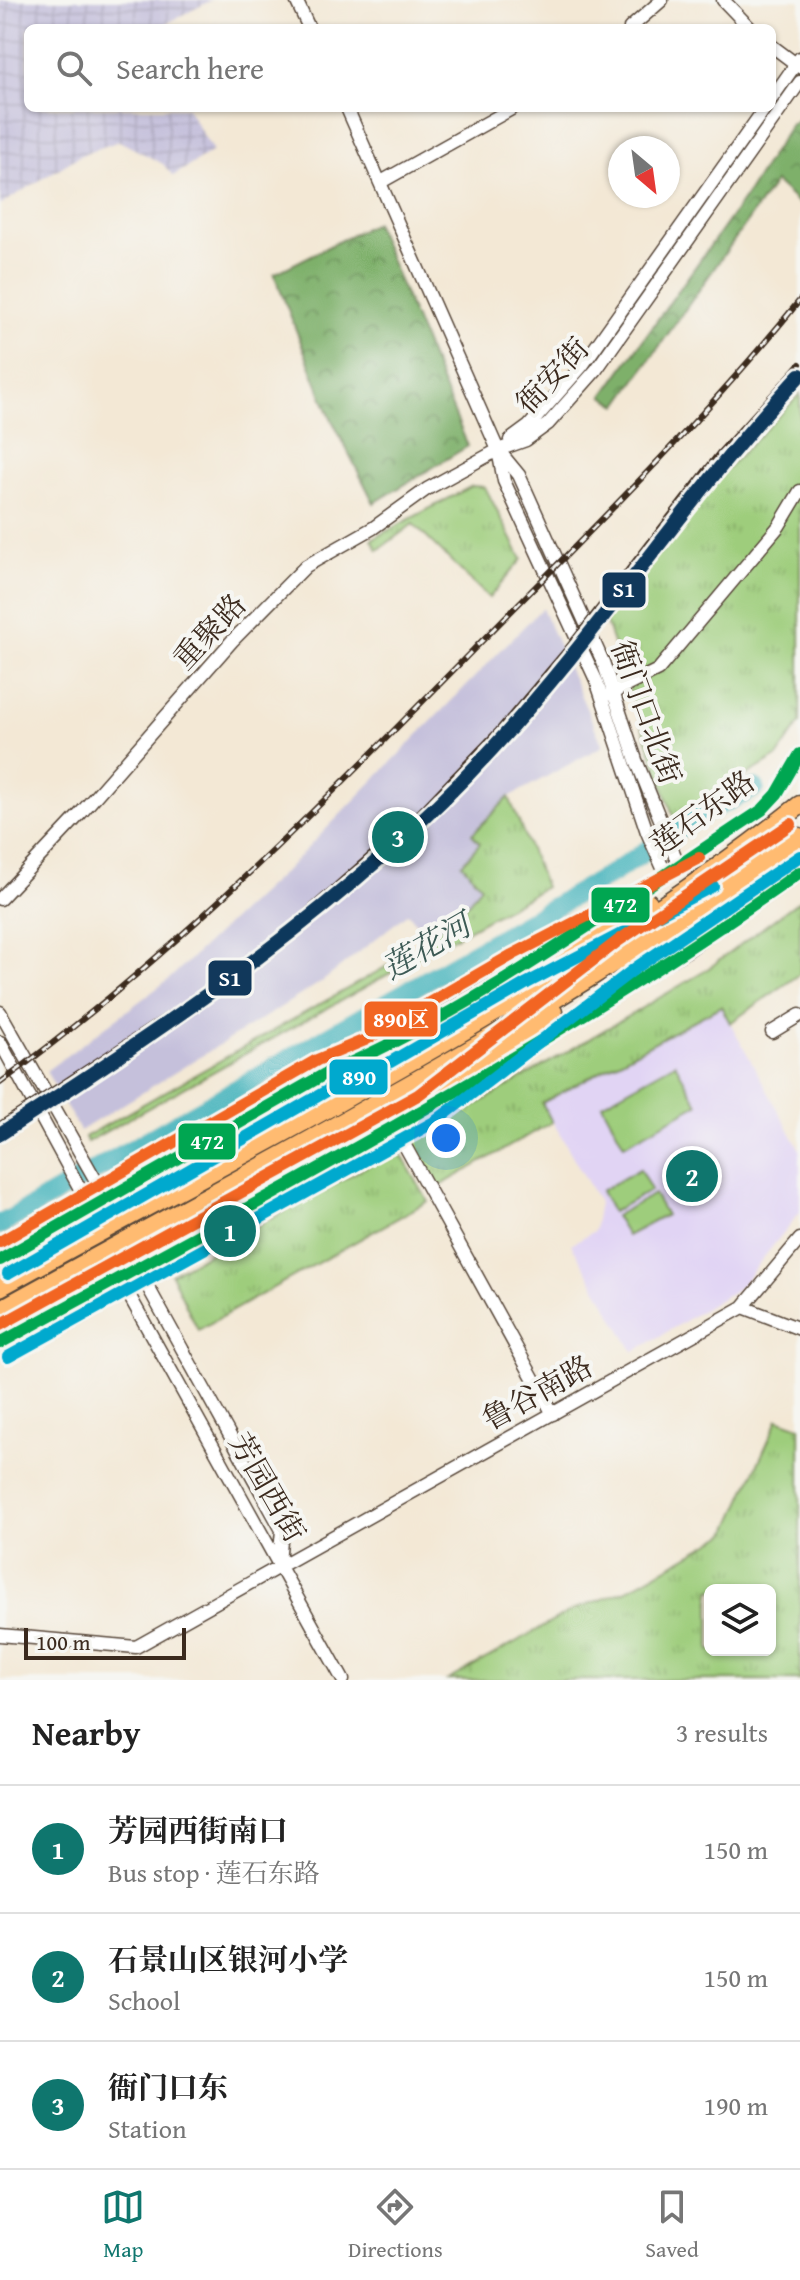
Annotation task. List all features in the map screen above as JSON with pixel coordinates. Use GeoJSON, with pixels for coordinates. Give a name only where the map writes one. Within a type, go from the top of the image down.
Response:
{"type":"FeatureCollection","features":[{"type":"Feature","properties":{"kind":"highway","name":"莲石东路"},"geometry":{"type":"LineString","coordinates":[[0,1287],[417,1056],[616,937],[800,805]]}},
{"type":"Feature","properties":{"kind":"highway"},"geometry":{"type":"LineString","coordinates":[[427,1108],[628,954],[800,837]]}},
{"type":"Feature","properties":{"kind":"highway"},"geometry":{"type":"LineString","coordinates":[[519,969],[711,870]]}},
{"type":"Feature","properties":{"kind":"highway"},"geometry":{"type":"LineString","coordinates":[[0,1310],[427,1074],[628,954]]}},
{"type":"Feature","properties":{"kind":"highway"},"geometry":{"type":"LineString","coordinates":[[36,1267],[240,1125]]}},
{"type":"Feature","properties":{"kind":"highway"},"geometry":{"type":"LineString","coordinates":[[0,1334],[62,1308]]}},
{"type":"Feature","properties":{"kind":"street"},"geometry":{"type":"LineString","coordinates":[[296,0],[307,24]]}},
{"type":"Feature","properties":{"kind":"street"},"geometry":{"type":"LineString","coordinates":[[635,24],[662,0]]}},
{"type":"Feature","properties":{"kind":"street"},"geometry":{"type":"LineString","coordinates":[[723,0],[746,24]]}},
{"type":"Feature","properties":{"kind":"street"},"geometry":{"type":"LineString","coordinates":[[776,49],[799,63],[776,93]]}},
{"type":"Feature","properties":{"kind":"street","name":"衙安街"},"geometry":{"type":"LineString","coordinates":[[498,450],[526,440],[548,424],[596,370],[800,82]]}},
{"type":"Feature","properties":{"kind":"street","name":"衙门口北街"},"geometry":{"type":"LineString","coordinates":[[349,112],[498,450],[519,475],[677,862]]}},
{"type":"Feature","properties":{"kind":"street"},"geometry":{"type":"LineString","coordinates":[[381,182],[506,112]]}},
{"type":"Feature","properties":{"kind":"street","name":"衙安街"},"geometry":{"type":"LineString","coordinates":[[498,450],[529,426],[582,366],[762,112]]}},
{"type":"Feature","properties":{"kind":"street","name":"重聚路"},"geometry":{"type":"LineString","coordinates":[[0,899],[80,814],[232,641],[306,566],[373,528],[427,489],[498,450]]}},
{"type":"Feature","properties":{"kind":"street"},"geometry":{"type":"LineString","coordinates":[[607,695],[658,670],[779,526],[800,491]]}},
{"type":"Feature","properties":{"kind":"street","name":"衙门口北街"},"geometry":{"type":"LineString","coordinates":[[607,695],[647,832],[664,869]]}},
{"type":"Feature","properties":{"kind":"street","name":"莲石东路"},"geometry":{"type":"LineString","coordinates":[[0,1260],[325,1074],[372,1054],[519,969],[664,869],[762,810],[777,794],[800,754]]}},
{"type":"Feature","properties":{"kind":"street"},"geometry":{"type":"LineString","coordinates":[[0,1343],[427,1108],[687,951],[800,872]]}},
{"type":"Feature","properties":{"kind":"street"},"geometry":{"type":"LineString","coordinates":[[0,1012],[107,1200]]}},
{"type":"Feature","properties":{"kind":"street"},"geometry":{"type":"LineString","coordinates":[[772,1032],[800,1015]]}},
{"type":"Feature","properties":{"kind":"street"},"geometry":{"type":"LineString","coordinates":[[0,1042],[91,1209]]}},
{"type":"Feature","properties":{"kind":"street"},"geometry":{"type":"LineString","coordinates":[[394,1126],[553,1414]]}},
{"type":"Feature","properties":{"kind":"street","name":"鲁谷南路"},"geometry":{"type":"LineString","coordinates":[[0,1635],[136,1647],[743,1307],[800,1239]]}},
{"type":"Feature","properties":{"kind":"street","name":"芳园西街"},"geometry":{"type":"LineString","coordinates":[[137,1267],[282,1530],[279,1566]]}},
{"type":"Feature","properties":{"kind":"street","name":"芳园西街"},"geometry":{"type":"LineString","coordinates":[[119,1277],[279,1566]]}},
{"type":"Feature","properties":{"kind":"street"},"geometry":{"type":"LineString","coordinates":[[743,1307],[800,1329]]}},
{"type":"Feature","properties":{"kind":"street"},"geometry":{"type":"LineString","coordinates":[[279,1566],[343,1680]]}},
{"type":"Feature","properties":{"kind":"shaded area"},"geometry":{"type":"Polygon","coordinates":[[[0,0],[212,0],[166,24],[24,24],[24,112],[189,112],[213,151],[173,176],[163,164],[119,141],[81,155],[0,205],[0,0]]]}},
{"type":"Feature","properties":{"kind":"shaded area"},"geometry":{"type":"Polygon","coordinates":[[[542,608],[603,746],[509,797],[472,834],[480,843],[481,886],[459,915],[438,929],[419,926],[408,913],[323,981],[80,1131],[46,1071],[168,980],[288,868],[542,608]]]}},
{"type":"Feature","properties":{"kind":"shaded area"},"geometry":{"type":"Polygon","coordinates":[[[721,1006],[800,1150],[800,1212],[740,1287],[634,1352],[571,1244],[594,1231],[599,1202],[542,1103],[721,1006]]]}},
{"type":"Feature","properties":{"kind":"green space"},"geometry":{"type":"Polygon","coordinates":[[[800,118],[800,205],[775,182],[618,405],[603,396],[745,197],[790,125],[800,118]]]}},
{"type":"Feature","properties":{"kind":"green space"},"geometry":{"type":"Polygon","coordinates":[[[375,223],[468,446],[374,503],[330,416],[274,274],[375,223]]]}},
{"type":"Feature","properties":{"kind":"green space"},"geometry":{"type":"Polygon","coordinates":[[[800,394],[800,723],[777,757],[674,818],[598,600],[800,394]]]}},
{"type":"Feature","properties":{"kind":"green space"},"geometry":{"type":"Polygon","coordinates":[[[472,486],[485,487],[522,559],[489,598],[413,524],[378,550],[372,539],[472,486]]]}},
{"type":"Feature","properties":{"kind":"green space"},"geometry":{"type":"Polygon","coordinates":[[[509,797],[545,887],[87,1142],[85,1137],[428,943],[419,926],[438,929],[459,915],[481,886],[462,864],[480,843],[472,834],[509,797]]]}},
{"type":"Feature","properties":{"kind":"green space"},"geometry":{"type":"Polygon","coordinates":[[[800,900],[800,974],[730,1023],[721,1006],[542,1103],[552,1122],[436,1188],[413,1142],[705,971],[800,900]]]}},
{"type":"Feature","properties":{"kind":"green space"},"geometry":{"type":"Polygon","coordinates":[[[675,1063],[698,1104],[624,1145],[602,1104],[675,1063]]]}},
{"type":"Feature","properties":{"kind":"green space"},"geometry":{"type":"Polygon","coordinates":[[[398,1149],[428,1201],[198,1330],[171,1274],[398,1149]]]}},
{"type":"Feature","properties":{"kind":"green space"},"geometry":{"type":"Polygon","coordinates":[[[640,1169],[651,1190],[612,1212],[601,1191],[640,1169]]]}},
{"type":"Feature","properties":{"kind":"green space"},"geometry":{"type":"Polygon","coordinates":[[[654,1194],[666,1215],[627,1236],[615,1216],[654,1194]]]}},
{"type":"Feature","properties":{"kind":"green space"},"geometry":{"type":"Polygon","coordinates":[[[778,1419],[800,1427],[800,1680],[448,1680],[573,1610],[627,1590],[727,1533],[778,1419]]]}},
{"type":"Feature","properties":{"kind":"waterway","name":"莲花河"},"geometry":{"type":"LineString","coordinates":[[0,1225],[613,873],[700,815],[755,788]]}},
{"type":"Feature","properties":{"kind":"railway"},"geometry":{"type":"LineString","coordinates":[[0,1083],[127,983],[303,821],[641,479],[800,300]]}},
{"type":"Feature","properties":{"kind":"railway"},"geometry":{"type":"LineString","coordinates":[[0,1124],[211,986],[285,930],[419,812],[498,730],[565,651],[719,453],[800,364]]}},
{"type":"Feature","properties":{"kind":"transit line","name":"S1"},"geometry":{"type":"LineString","coordinates":[[0,1134],[196,1003],[259,956],[381,858],[438,804],[533,703],[721,466],[800,375]]}},
{"type":"Feature","properties":{"kind":"transit line","name":"472"},"geometry":{"type":"LineString","coordinates":[[0,1260],[325,1074],[439,1018],[549,952],[762,810],[777,794],[800,754]]}},
{"type":"Feature","properties":{"kind":"transit line","name":"890区"},"geometry":{"type":"LineString","coordinates":[[0,1325],[418,1095],[618,941],[791,824]]}},
{"type":"Feature","properties":{"kind":"transit line","name":"890"},"geometry":{"type":"LineString","coordinates":[[8,1357],[436,1121],[637,967],[800,856]]}},
{"type":"Feature","properties":{"kind":"transit line","name":"890区"},"geometry":{"type":"LineString","coordinates":[[0,1242],[317,1060],[365,1040],[512,955],[699,858]]}},
{"type":"Feature","properties":{"kind":"transit line","name":"472"},"geometry":{"type":"LineString","coordinates":[[0,1343],[306,1176],[507,1061],[607,1001],[800,872]]}},
{"type":"Feature","properties":{"kind":"transit line","name":"890"},"geometry":{"type":"LineString","coordinates":[[8,1274],[332,1088],[380,1068],[527,983],[713,886]]}},
{"type":"Feature","properties":{"kind":"place","name":"衙门口东"},"geometry":{"type":"Point","coordinates":[398,837]}},
{"type":"Feature","properties":{"kind":"place","name":"石景山区银河小学"},"geometry":{"type":"Point","coordinates":[692,1176]}},
{"type":"Feature","properties":{"kind":"place","name":"芳园西街南口"},"geometry":{"type":"Point","coordinates":[230,1231]}}]}
